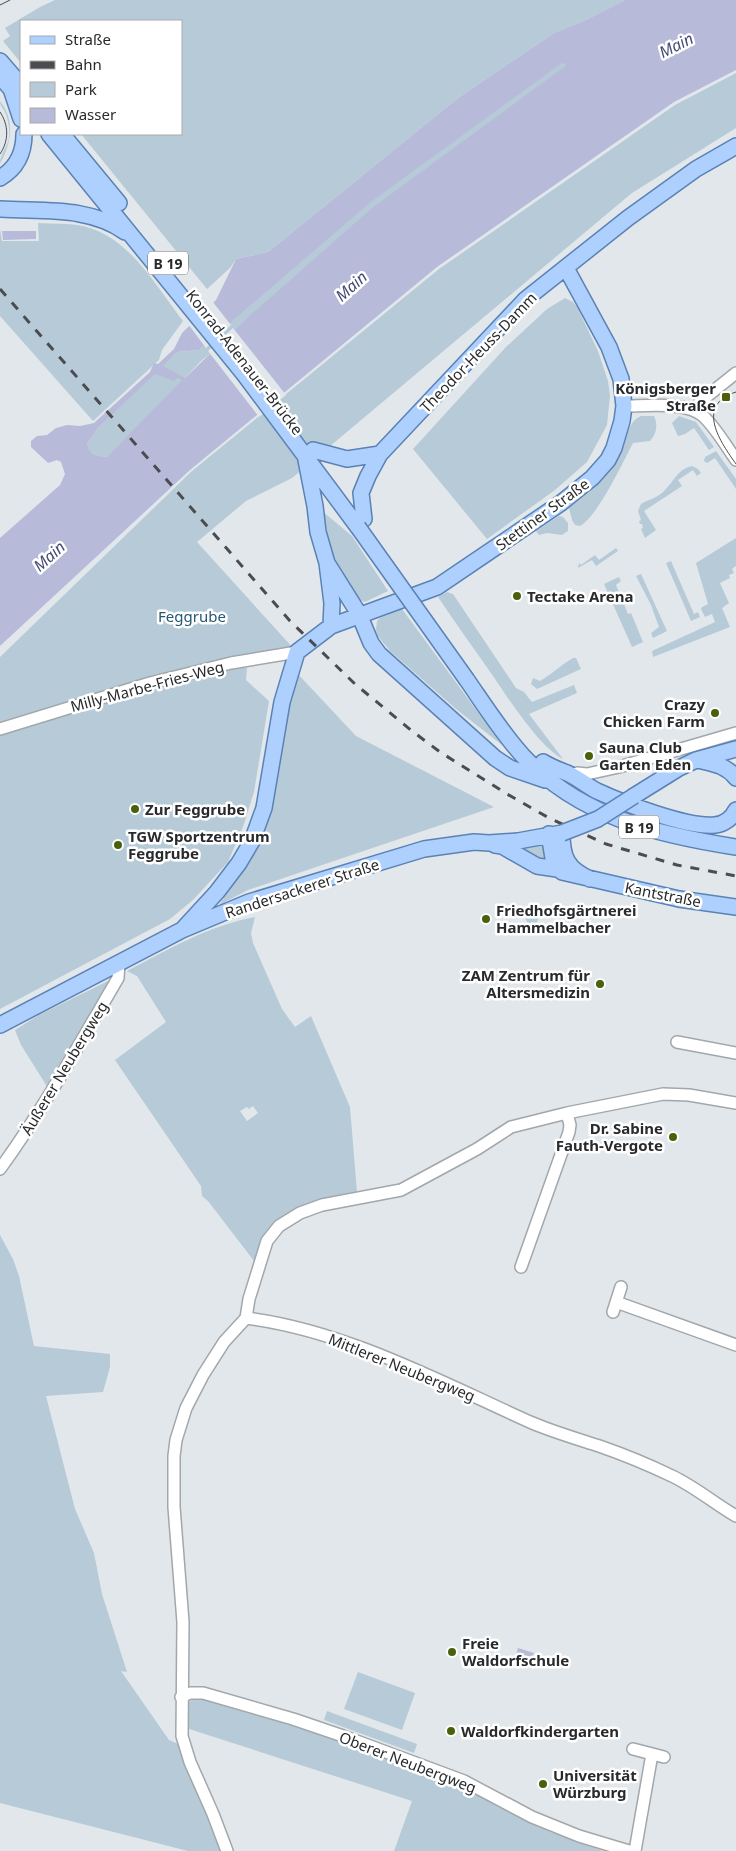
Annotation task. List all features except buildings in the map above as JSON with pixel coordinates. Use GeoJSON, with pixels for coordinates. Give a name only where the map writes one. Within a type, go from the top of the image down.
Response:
{"type":"FeatureCollection","features":[{"type":"Feature","properties":{"kind":"main road"},"geometry":{"type":"LineString","coordinates":[[0,61],[18,92],[20,110]]}},
{"type":"Feature","properties":{"kind":"main road"},"geometry":{"type":"LineString","coordinates":[[0,76],[18,92]]}},
{"type":"Feature","properties":{"kind":"main road"},"geometry":{"type":"LineString","coordinates":[[0,178],[9,172],[17,162],[22,150],[24,135]]}},
{"type":"Feature","properties":{"kind":"main road","name":"B 19"},"geometry":{"type":"LineString","coordinates":[[50,135],[138,242]]}},
{"type":"Feature","properties":{"kind":"main road","name":"Konrad-Adenauer-Brücke"},"geometry":{"type":"LineString","coordinates":[[63,135],[168,264],[309,452]]}},
{"type":"Feature","properties":{"kind":"main road","name":"Theodor-Heuss-Damm"},"geometry":{"type":"LineString","coordinates":[[364,519],[361,493],[380,454],[526,299],[628,218],[696,169],[736,146]]}},
{"type":"Feature","properties":{"kind":"main road"},"geometry":{"type":"LineString","coordinates":[[0,210],[88,215],[115,225],[138,242]]}},
{"type":"Feature","properties":{"kind":"main road","name":"Konrad-Adenauer-Brücke"},"geometry":{"type":"LineString","coordinates":[[138,242],[309,452]]}},
{"type":"Feature","properties":{"kind":"main road","name":"Stettiner Straße"},"geometry":{"type":"LineString","coordinates":[[295,656],[331,626],[359,614],[437,587],[561,504],[592,478],[608,460],[618,434],[624,406],[621,379],[609,347],[566,268]]}},
{"type":"Feature","properties":{"kind":"main road"},"geometry":{"type":"LineString","coordinates":[[331,626],[332,603],[327,563],[318,532],[309,452],[347,459],[380,454]]}},
{"type":"Feature","properties":{"kind":"main road","name":"B 19"},"geometry":{"type":"LineString","coordinates":[[309,452],[364,519],[470,677],[502,731],[523,756],[552,782],[580,801],[627,823],[665,834],[736,847]]}},
{"type":"Feature","properties":{"kind":"main road","name":"B 19"},"geometry":{"type":"LineString","coordinates":[[309,452],[358,527],[470,677],[512,729],[543,762],[558,775],[588,795],[637,816],[672,826],[736,838]]}},
{"type":"Feature","properties":{"kind":"main road"},"geometry":{"type":"LineString","coordinates":[[327,563],[359,614],[371,643],[378,654],[495,758],[510,768],[552,782]]}},
{"type":"Feature","properties":{"kind":"main road"},"geometry":{"type":"LineString","coordinates":[[182,930],[217,892],[252,841],[264,808],[282,702],[295,656]]}},
{"type":"Feature","properties":{"kind":"main road","name":"Randersackerer Straße"},"geometry":{"type":"LineString","coordinates":[[0,1025],[182,930],[248,902],[424,849],[483,842],[518,841],[555,833],[598,819],[679,768],[696,760],[736,750]]}},
{"type":"Feature","properties":{"kind":"main road"},"geometry":{"type":"LineString","coordinates":[[696,760],[722,766],[729,770],[736,778]]}},
{"type":"Feature","properties":{"kind":"main road"},"geometry":{"type":"LineString","coordinates":[[543,762],[557,770],[572,773],[596,790],[628,804],[684,821],[715,825],[726,822],[734,815],[736,810]]}},
{"type":"Feature","properties":{"kind":"main road"},"geometry":{"type":"LineString","coordinates":[[555,833],[550,850],[557,868]]}},
{"type":"Feature","properties":{"kind":"main road","name":"Kantstraße"},"geometry":{"type":"LineString","coordinates":[[555,833],[566,860],[572,868],[590,879]]}},
{"type":"Feature","properties":{"kind":"main road","name":"Kantstraße"},"geometry":{"type":"LineString","coordinates":[[483,842],[502,846],[538,866],[557,868],[566,874],[679,899],[736,907]]}},
{"type":"Feature","properties":{"kind":"street"},"geometry":{"type":"LineString","coordinates":[[694,410],[701,401],[736,373]]}},
{"type":"Feature","properties":{"kind":"street"},"geometry":{"type":"LineString","coordinates":[[624,406],[682,407],[694,410],[710,423],[736,460]]}},
{"type":"Feature","properties":{"kind":"street","name":"Milly-Marbe-Fries-Weg"},"geometry":{"type":"LineString","coordinates":[[0,728],[150,682],[231,663],[295,656]]}},
{"type":"Feature","properties":{"kind":"street"},"geometry":{"type":"LineString","coordinates":[[572,773],[587,774],[619,767],[736,732]]}},
{"type":"Feature","properties":{"kind":"street","name":"Äußerer Neubergweg"},"geometry":{"type":"LineString","coordinates":[[0,1169],[26,1133],[67,1068],[118,978],[119,963]]}},
{"type":"Feature","properties":{"kind":"street"},"geometry":{"type":"LineString","coordinates":[[677,1042],[736,1054]]}},
{"type":"Feature","properties":{"kind":"street"},"geometry":{"type":"LineString","coordinates":[[227,1851],[190,1762],[182,1736],[183,1622],[174,1507],[176,1440],[186,1408],[203,1375],[224,1342],[246,1318],[249,1298],[263,1248],[273,1232],[288,1218],[322,1205],[401,1190],[476,1149],[511,1127],[567,1113],[663,1094],[689,1095],[736,1102]]}},
{"type":"Feature","properties":{"kind":"street"},"geometry":{"type":"LineString","coordinates":[[521,1267],[569,1132],[570,1125],[567,1113]]}},
{"type":"Feature","properties":{"kind":"street"},"geometry":{"type":"LineString","coordinates":[[621,1287],[615,1307],[736,1345]]}},
{"type":"Feature","properties":{"kind":"street","name":"Mittlerer Neubergweg"},"geometry":{"type":"LineString","coordinates":[[246,1318],[259,1319],[327,1336],[380,1355],[542,1427],[604,1448],[666,1473],[695,1488],[736,1516]]}},
{"type":"Feature","properties":{"kind":"street","name":"Oberer Neubergweg"},"geometry":{"type":"LineString","coordinates":[[181,1697],[190,1693],[203,1693],[299,1721],[464,1781],[532,1817],[579,1836],[629,1851]]}},
{"type":"Feature","properties":{"kind":"street"},"geometry":{"type":"LineString","coordinates":[[633,1749],[664,1757]]}},
{"type":"Feature","properties":{"kind":"street"},"geometry":{"type":"LineString","coordinates":[[635,1851],[652,1754]]}},
{"type":"Feature","properties":{"kind":"green space"},"geometry":{"type":"Polygon","coordinates":[[[55,0],[625,0],[586,20],[554,33],[458,98],[268,252],[236,259],[230,268],[207,289],[82,135],[182,135],[182,20],[20,20],[20,62],[3,41],[10,36],[5,28],[55,0]]]}},
{"type":"Feature","properties":{"kind":"green space"},"geometry":{"type":"Polygon","coordinates":[[[562,62],[565,64],[564,67],[201,361],[107,457],[90,451],[87,444],[98,428],[177,352],[199,350],[370,202],[562,62]]]}},
{"type":"Feature","properties":{"kind":"green space","name":"Feggrube"},"geometry":{"type":"Polygon","coordinates":[[[736,73],[736,128],[632,193],[292,478],[246,501],[197,542],[294,649],[218,668],[247,668],[246,680],[269,701],[254,792],[243,827],[228,862],[193,900],[170,919],[0,1009],[0,657],[192,471],[439,269],[675,105],[736,73]]]}},
{"type":"Feature","properties":{"kind":"green space"},"geometry":{"type":"Polygon","coordinates":[[[0,101],[8,116],[10,132],[7,148],[0,164],[8,141],[9,127],[0,101]]]}},
{"type":"Feature","properties":{"kind":"green space"},"geometry":{"type":"Polygon","coordinates":[[[38,223],[77,225],[95,230],[111,238],[138,262],[183,321],[162,350],[159,360],[93,421],[0,316],[0,229],[2,241],[39,241],[38,223]]]}},
{"type":"Feature","properties":{"kind":"green space"},"geometry":{"type":"Polygon","coordinates":[[[565,298],[573,302],[577,307],[598,351],[608,381],[610,396],[607,425],[587,462],[555,490],[487,539],[413,449],[506,347],[547,309],[565,298]]]}},
{"type":"Feature","properties":{"kind":"green space"},"geometry":{"type":"Polygon","coordinates":[[[641,416],[654,416],[656,429],[654,435],[650,441],[633,443],[602,500],[587,520],[580,526],[575,525],[569,508],[595,487],[608,473],[624,445],[631,424],[641,416]]]}},
{"type":"Feature","properties":{"kind":"green space"},"geometry":{"type":"Polygon","coordinates":[[[679,416],[696,422],[714,447],[709,450],[694,428],[678,436],[672,423],[679,416]]]}},
{"type":"Feature","properties":{"kind":"green space"},"geometry":{"type":"Polygon","coordinates":[[[716,451],[736,479],[736,489],[715,458],[707,463],[704,461],[705,457],[716,451]]]}},
{"type":"Feature","properties":{"kind":"green space"},"geometry":{"type":"Polygon","coordinates":[[[692,466],[701,473],[697,476],[693,470],[678,480],[682,486],[644,511],[656,530],[645,538],[641,529],[643,528],[642,524],[639,521],[641,520],[638,511],[641,504],[662,493],[683,470],[692,466]]]}},
{"type":"Feature","properties":{"kind":"green space"},"geometry":{"type":"Polygon","coordinates":[[[322,511],[352,536],[388,591],[365,602],[357,597],[349,588],[331,548],[322,511]]]}},
{"type":"Feature","properties":{"kind":"green space"},"geometry":{"type":"Polygon","coordinates":[[[559,516],[563,517],[568,523],[568,531],[562,535],[547,533],[539,535],[536,531],[559,516]]]}},
{"type":"Feature","properties":{"kind":"green space"},"geometry":{"type":"Polygon","coordinates":[[[736,538],[736,566],[732,569],[734,573],[729,575],[730,578],[720,583],[729,603],[722,608],[730,627],[653,657],[652,651],[715,622],[712,614],[705,617],[701,609],[708,604],[696,563],[736,538]]]}},
{"type":"Feature","properties":{"kind":"green space"},"geometry":{"type":"Polygon","coordinates":[[[616,548],[618,551],[596,566],[592,560],[578,568],[579,563],[581,565],[595,555],[599,560],[616,548]]]}},
{"type":"Feature","properties":{"kind":"green space"},"geometry":{"type":"Polygon","coordinates":[[[671,561],[694,614],[698,612],[700,617],[691,621],[666,563],[671,561]]]}},
{"type":"Feature","properties":{"kind":"green space"},"geometry":{"type":"Polygon","coordinates":[[[641,574],[667,631],[653,638],[651,633],[659,627],[651,605],[636,576],[641,574]]]}},
{"type":"Feature","properties":{"kind":"green space"},"geometry":{"type":"Polygon","coordinates":[[[619,577],[621,581],[616,585],[628,614],[631,613],[643,642],[632,647],[604,584],[619,577]]]}},
{"type":"Feature","properties":{"kind":"green space"},"geometry":{"type":"Polygon","coordinates":[[[447,592],[453,594],[516,688],[524,692],[532,702],[574,685],[577,693],[529,714],[563,759],[544,744],[525,722],[438,597],[447,592]]]}},
{"type":"Feature","properties":{"kind":"green space"},"geometry":{"type":"Polygon","coordinates":[[[402,609],[502,745],[456,709],[390,651],[378,636],[376,630],[377,621],[402,609]]]}},
{"type":"Feature","properties":{"kind":"green space"},"geometry":{"type":"Polygon","coordinates":[[[573,658],[576,658],[581,669],[537,689],[531,684],[533,678],[540,681],[573,658]]]}},
{"type":"Feature","properties":{"kind":"green space"},"geometry":{"type":"Polygon","coordinates":[[[296,672],[356,736],[494,807],[248,890],[219,905],[242,872],[258,843],[296,672]]]}},
{"type":"Feature","properties":{"kind":"green space"},"geometry":{"type":"Polygon","coordinates":[[[544,840],[550,862],[541,863],[515,843],[544,840]]]}},
{"type":"Feature","properties":{"kind":"green space"},"geometry":{"type":"Polygon","coordinates":[[[520,906],[541,910],[533,935],[520,906]]]}},
{"type":"Feature","properties":{"kind":"green space"},"geometry":{"type":"Polygon","coordinates":[[[255,917],[251,933],[253,943],[282,1009],[295,1027],[311,1016],[350,1107],[357,1192],[366,1191],[367,1196],[288,1218],[259,1263],[254,1261],[208,1201],[202,1196],[201,1186],[115,1060],[166,1022],[137,976],[127,971],[189,939],[237,921],[255,917]],[[253,1106],[240,1111],[247,1121],[258,1113],[253,1106]]]}},
{"type":"Feature","properties":{"kind":"green space"},"geometry":{"type":"Polygon","coordinates":[[[114,978],[48,1088],[21,1045],[15,1030],[39,1015],[114,978]]]}},
{"type":"Feature","properties":{"kind":"green space"},"geometry":{"type":"Polygon","coordinates":[[[0,1235],[13,1259],[19,1276],[34,1346],[110,1354],[110,1367],[103,1392],[46,1396],[75,1509],[94,1553],[102,1594],[127,1672],[121,1671],[169,1740],[178,1744],[222,1851],[188,1851],[0,1803],[0,1235]]]}},
{"type":"Feature","properties":{"kind":"green space"},"geometry":{"type":"Polygon","coordinates":[[[358,1672],[415,1693],[402,1730],[344,1709],[358,1672]]]}},
{"type":"Feature","properties":{"kind":"green space"},"geometry":{"type":"Polygon","coordinates":[[[197,1697],[230,1705],[358,1748],[464,1788],[548,1831],[603,1851],[394,1851],[412,1801],[186,1728],[186,1704],[197,1697]]]}},
{"type":"Feature","properties":{"kind":"green space"},"geometry":{"type":"Polygon","coordinates":[[[327,1711],[417,1744],[414,1753],[324,1720],[327,1711]]]}},
{"type":"Feature","properties":{"kind":"water","name":"Main"},"geometry":{"type":"Polygon","coordinates":[[[625,0],[736,0],[736,70],[674,102],[437,267],[190,470],[0,646],[0,538],[60,485],[65,474],[61,462],[57,460],[48,463],[31,447],[31,441],[37,436],[47,435],[56,428],[67,425],[80,426],[94,423],[150,372],[154,363],[158,364],[174,349],[182,333],[216,300],[236,259],[268,252],[458,98],[554,33],[586,20],[625,0]],[[562,63],[371,202],[199,350],[177,352],[163,366],[185,378],[246,319],[372,208],[564,67],[565,64],[562,63]],[[155,374],[98,428],[87,444],[92,453],[107,457],[182,380],[177,378],[174,381],[155,374]]]}},
{"type":"Feature","properties":{"kind":"water"},"geometry":{"type":"Polygon","coordinates":[[[2,231],[36,231],[36,239],[3,240],[2,231]]]}},
{"type":"Feature","properties":{"kind":"water"},"geometry":{"type":"Polygon","coordinates":[[[518,1648],[534,1653],[530,1663],[515,1658],[518,1648]]]}},
{"type":"Feature","properties":{"kind":"pier"},"geometry":{"type":"Polygon","coordinates":[[[212,301],[231,325],[206,348],[188,324],[212,301]]]}},
{"type":"Feature","properties":{"kind":"pier"},"geometry":{"type":"Polygon","coordinates":[[[233,328],[286,395],[259,417],[208,351],[233,328]]]}},
{"type":"Feature","properties":{"kind":"tram line"},"geometry":{"type":"LineString","coordinates":[[0,5],[10,0]]}},
{"type":"Feature","properties":{"kind":"tram line"},"geometry":{"type":"LineString","coordinates":[[0,112],[5,122],[7,133],[5,144],[0,154]]}},
{"type":"Feature","properties":{"kind":"tram line"},"geometry":{"type":"LineString","coordinates":[[736,392],[723,398],[716,406],[714,415],[718,435],[736,464]]}},
{"type":"Feature","properties":{"kind":"railway"},"geometry":{"type":"LineString","coordinates":[[0,289],[290,621],[355,684],[412,731],[440,752],[507,794],[549,818],[606,844],[677,865],[736,876]]}},
{"type":"Feature","properties":{"kind":"place","name":"Königsberger Straße"},"geometry":{"type":"Point","coordinates":[726,397]}},
{"type":"Feature","properties":{"kind":"place","name":"Tectake Arena"},"geometry":{"type":"Point","coordinates":[517,596]}},
{"type":"Feature","properties":{"kind":"place","name":"Crazy Chicken Farm"},"geometry":{"type":"Point","coordinates":[715,713]}},
{"type":"Feature","properties":{"kind":"place","name":"Sauna Club Garten Eden"},"geometry":{"type":"Point","coordinates":[589,756]}},
{"type":"Feature","properties":{"kind":"place","name":"Zur Feggrube"},"geometry":{"type":"Point","coordinates":[135,809]}},
{"type":"Feature","properties":{"kind":"place","name":"TGW Sportzentrum Feggrube"},"geometry":{"type":"Point","coordinates":[118,845]}},
{"type":"Feature","properties":{"kind":"place","name":"Friedhofsgärtnerei Hammelbacher"},"geometry":{"type":"Point","coordinates":[486,919]}},
{"type":"Feature","properties":{"kind":"place","name":"ZAM Zentrum für Altersmedizin"},"geometry":{"type":"Point","coordinates":[600,984]}},
{"type":"Feature","properties":{"kind":"place","name":"Dr. Sabine Fauth-Vergote"},"geometry":{"type":"Point","coordinates":[673,1137]}},
{"type":"Feature","properties":{"kind":"place","name":"Freie Waldorfschule"},"geometry":{"type":"Point","coordinates":[452,1652]}},
{"type":"Feature","properties":{"kind":"place","name":"Waldorfkindergarten"},"geometry":{"type":"Point","coordinates":[451,1731]}},
{"type":"Feature","properties":{"kind":"place","name":"Universität Würzburg"},"geometry":{"type":"Point","coordinates":[543,1784]}}]}
